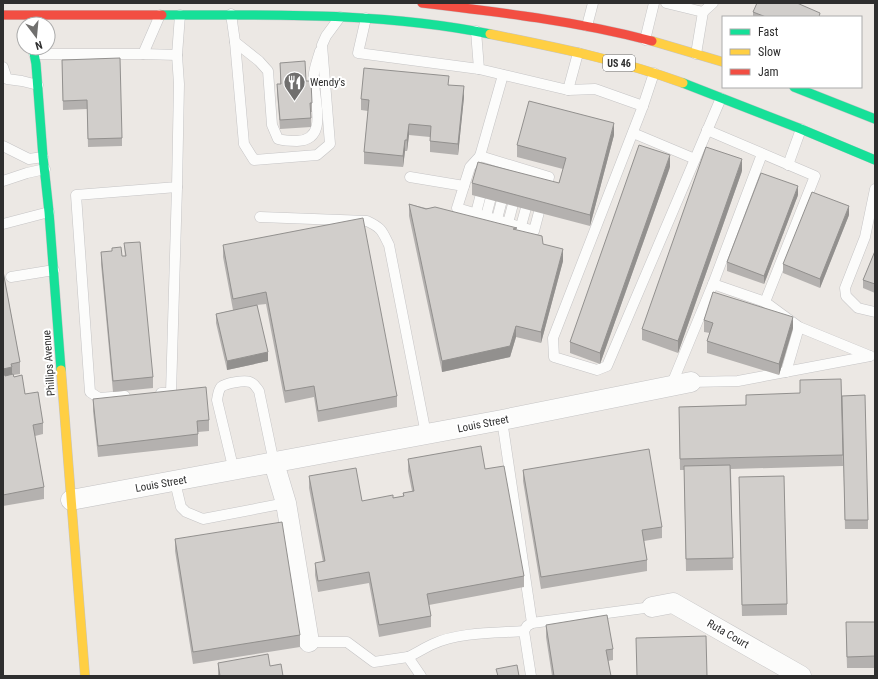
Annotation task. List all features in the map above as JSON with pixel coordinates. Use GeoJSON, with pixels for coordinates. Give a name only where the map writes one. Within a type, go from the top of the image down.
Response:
{"type":"FeatureCollection","features":[{"type":"Feature","properties":{"kind":"main road"},"geometry":{"type":"LineString","coordinates":[[422,3],[472,9],[497,7],[587,26],[722,62]]}},
{"type":"Feature","properties":{"kind":"main road"},"geometry":{"type":"LineString","coordinates":[[460,3],[472,9]]}},
{"type":"Feature","properties":{"kind":"main road","name":"US 46"},"geometry":{"type":"LineString","coordinates":[[3,15],[288,14],[366,18],[476,31],[578,52],[682,83],[801,129],[875,160]]}},
{"type":"Feature","properties":{"kind":"main road","name":"Phillips Avenue"},"geometry":{"type":"LineString","coordinates":[[34,56],[54,270],[85,676]]}},
{"type":"Feature","properties":{"kind":"main road"},"geometry":{"type":"LineString","coordinates":[[797,88],[875,119]]}},
{"type":"Feature","properties":{"kind":"street","name":"Louis Street"},"geometry":{"type":"LineString","coordinates":[[72,500],[502,420],[691,382]]}},
{"type":"Feature","properties":{"kind":"street"},"geometry":{"type":"LineString","coordinates":[[274,463],[286,503],[309,642]]}},
{"type":"Feature","properties":{"kind":"street","name":"Ruta Court"},"geometry":{"type":"LineString","coordinates":[[652,607],[673,603],[801,676]]}},
{"type":"Feature","properties":{"kind":"lane"},"geometry":{"type":"LineString","coordinates":[[587,26],[593,3]]}},
{"type":"Feature","properties":{"kind":"lane"},"geometry":{"type":"LineString","coordinates":[[644,40],[654,3]]}},
{"type":"Feature","properties":{"kind":"lane"},"geometry":{"type":"LineString","coordinates":[[666,3],[703,12]]}},
{"type":"Feature","properties":{"kind":"lane"},"geometry":{"type":"LineString","coordinates":[[696,54],[703,12],[713,3]]}},
{"type":"Feature","properties":{"kind":"lane"},"geometry":{"type":"LineString","coordinates":[[231,14],[244,144],[254,160],[317,155],[330,144],[322,45]]}},
{"type":"Feature","properties":{"kind":"lane"},"geometry":{"type":"LineString","coordinates":[[143,54],[160,15]]}},
{"type":"Feature","properties":{"kind":"lane"},"geometry":{"type":"LineString","coordinates":[[150,394],[171,392],[179,84],[177,55],[180,15]]}},
{"type":"Feature","properties":{"kind":"lane"},"geometry":{"type":"LineString","coordinates":[[235,42],[260,61],[268,71],[272,125],[278,139],[285,141],[304,141],[313,136],[318,124],[314,73],[322,45],[326,36],[340,17]]}},
{"type":"Feature","properties":{"kind":"lane"},"geometry":{"type":"LineString","coordinates":[[366,18],[358,53],[479,69],[568,90],[595,90],[643,106]]}},
{"type":"Feature","properties":{"kind":"lane"},"geometry":{"type":"LineString","coordinates":[[476,31],[479,69]]}},
{"type":"Feature","properties":{"kind":"lane"},"geometry":{"type":"LineString","coordinates":[[56,52],[177,55]]}},
{"type":"Feature","properties":{"kind":"lane"},"geometry":{"type":"LineString","coordinates":[[568,90],[578,52]]}},
{"type":"Feature","properties":{"kind":"lane"},"geometry":{"type":"LineString","coordinates":[[3,67],[7,79],[38,85]]}},
{"type":"Feature","properties":{"kind":"lane"},"geometry":{"type":"LineString","coordinates":[[654,74],[633,133],[553,338],[554,357],[597,370],[607,366],[721,98]]}},
{"type":"Feature","properties":{"kind":"lane"},"geometry":{"type":"LineString","coordinates":[[503,75],[480,156],[470,167],[457,208],[534,231],[539,212]]}},
{"type":"Feature","properties":{"kind":"lane"},"geometry":{"type":"LineString","coordinates":[[788,165],[801,129]]}},
{"type":"Feature","properties":{"kind":"lane"},"geometry":{"type":"LineString","coordinates":[[707,130],[815,176],[765,302]]}},
{"type":"Feature","properties":{"kind":"lane"},"geometry":{"type":"LineString","coordinates":[[633,133],[695,159]]}},
{"type":"Feature","properties":{"kind":"lane"},"geometry":{"type":"LineString","coordinates":[[3,146],[29,159],[43,157]]}},
{"type":"Feature","properties":{"kind":"lane"},"geometry":{"type":"LineString","coordinates":[[671,386],[713,284],[762,154]]}},
{"type":"Feature","properties":{"kind":"lane"},"geometry":{"type":"LineString","coordinates":[[480,156],[502,163],[511,170],[524,170],[549,177],[545,193]]}},
{"type":"Feature","properties":{"kind":"lane"},"geometry":{"type":"LineString","coordinates":[[15,177],[29,159]]}},
{"type":"Feature","properties":{"kind":"lane"},"geometry":{"type":"LineString","coordinates":[[488,170],[491,160]]}},
{"type":"Feature","properties":{"kind":"lane"},"geometry":{"type":"LineString","coordinates":[[498,173],[502,163]]}},
{"type":"Feature","properties":{"kind":"lane"},"geometry":{"type":"LineString","coordinates":[[3,181],[45,169]]}},
{"type":"Feature","properties":{"kind":"lane"},"geometry":{"type":"LineString","coordinates":[[521,180],[524,170]]}},
{"type":"Feature","properties":{"kind":"lane"},"geometry":{"type":"LineString","coordinates":[[533,184],[536,173]]}},
{"type":"Feature","properties":{"kind":"lane"},"geometry":{"type":"LineString","coordinates":[[410,177],[464,186]]}},
{"type":"Feature","properties":{"kind":"lane"},"geometry":{"type":"LineString","coordinates":[[135,395],[99,398],[90,392],[76,195],[177,187]]}},
{"type":"Feature","properties":{"kind":"lane"},"geometry":{"type":"LineString","coordinates":[[875,189],[865,237],[845,288],[846,296],[858,308],[875,312]]}},
{"type":"Feature","properties":{"kind":"lane"},"geometry":{"type":"LineString","coordinates":[[481,215],[486,196]]}},
{"type":"Feature","properties":{"kind":"lane"},"geometry":{"type":"LineString","coordinates":[[497,219],[502,200]]}},
{"type":"Feature","properties":{"kind":"lane"},"geometry":{"type":"LineString","coordinates":[[508,223],[514,204]]}},
{"type":"Feature","properties":{"kind":"lane"},"geometry":{"type":"LineString","coordinates":[[521,226],[526,208]]}},
{"type":"Feature","properties":{"kind":"lane"},"geometry":{"type":"LineString","coordinates":[[3,224],[49,212]]}},
{"type":"Feature","properties":{"kind":"lane"},"geometry":{"type":"LineString","coordinates":[[260,217],[368,220],[378,226],[389,245],[426,434]]}},
{"type":"Feature","properties":{"kind":"lane"},"geometry":{"type":"LineString","coordinates":[[11,277],[54,270]]}},
{"type":"Feature","properties":{"kind":"lane"},"geometry":{"type":"LineString","coordinates":[[691,382],[738,381],[870,356],[799,327],[765,302],[713,284]]}},
{"type":"Feature","properties":{"kind":"lane"},"geometry":{"type":"LineString","coordinates":[[786,372],[799,327]]}},
{"type":"Feature","properties":{"kind":"lane"},"geometry":{"type":"LineString","coordinates":[[234,470],[217,400],[220,388],[225,385],[241,381],[250,382],[256,386],[259,391],[274,463]]}},
{"type":"Feature","properties":{"kind":"lane"},"geometry":{"type":"LineString","coordinates":[[502,420],[532,623]]}},
{"type":"Feature","properties":{"kind":"lane"},"geometry":{"type":"LineString","coordinates":[[175,482],[181,507],[186,512],[203,519],[286,503]]}},
{"type":"Feature","properties":{"kind":"lane"},"geometry":{"type":"LineString","coordinates":[[531,676],[524,631],[527,626],[532,623],[652,607]]}},
{"type":"Feature","properties":{"kind":"lane"},"geometry":{"type":"LineString","coordinates":[[309,642],[348,642],[374,662],[408,658],[434,644],[449,639],[475,634],[524,631]]}},
{"type":"Feature","properties":{"kind":"lane"},"geometry":{"type":"LineString","coordinates":[[408,658],[421,676]]}},
{"type":"Feature","properties":{"kind":"building"},"geometry":{"type":"Polygon","coordinates":[[[757,3],[797,3],[820,13],[819,16],[763,16],[753,12],[757,3]]]}},
{"type":"Feature","properties":{"kind":"building"},"geometry":{"type":"Polygon","coordinates":[[[120,58],[122,138],[88,139],[87,100],[63,101],[62,60],[120,58]]]}},
{"type":"Feature","properties":{"kind":"building","name":"Wendy's"},"geometry":{"type":"Polygon","coordinates":[[[305,61],[306,81],[311,81],[311,118],[280,120],[277,84],[281,84],[280,63],[305,61]]]}},
{"type":"Feature","properties":{"kind":"building"},"geometry":{"type":"Polygon","coordinates":[[[364,68],[449,76],[448,85],[464,86],[458,144],[430,141],[431,126],[409,124],[403,156],[364,152],[369,100],[361,99],[364,68]]]}},
{"type":"Feature","properties":{"kind":"building"},"geometry":{"type":"Polygon","coordinates":[[[529,101],[614,123],[590,215],[472,183],[478,162],[559,183],[566,158],[517,145],[529,101]]]}},
{"type":"Feature","properties":{"kind":"building"},"geometry":{"type":"Polygon","coordinates":[[[639,145],[670,155],[600,353],[570,342],[639,145]]]}},
{"type":"Feature","properties":{"kind":"building"},"geometry":{"type":"Polygon","coordinates":[[[706,147],[742,159],[678,341],[642,329],[706,147]]]}},
{"type":"Feature","properties":{"kind":"building"},"geometry":{"type":"Polygon","coordinates":[[[761,173],[798,186],[764,276],[727,262],[761,173]]]}},
{"type":"Feature","properties":{"kind":"building"},"geometry":{"type":"Polygon","coordinates":[[[812,192],[849,206],[820,279],[783,264],[812,192]]]}},
{"type":"Feature","properties":{"kind":"building"},"geometry":{"type":"Polygon","coordinates":[[[409,204],[426,209],[435,207],[517,228],[513,229],[542,236],[543,244],[563,249],[541,332],[516,326],[510,346],[442,361],[409,204]]]}},
{"type":"Feature","properties":{"kind":"building"},"geometry":{"type":"Polygon","coordinates":[[[363,218],[397,396],[318,411],[314,386],[285,391],[266,292],[233,299],[223,245],[363,218]]]}},
{"type":"Feature","properties":{"kind":"building"},"geometry":{"type":"Polygon","coordinates":[[[140,242],[153,377],[113,381],[101,252],[112,251],[112,248],[121,247],[122,256],[126,256],[124,243],[140,242]]]}},
{"type":"Feature","properties":{"kind":"building"},"geometry":{"type":"Polygon","coordinates":[[[875,251],[875,284],[863,280],[875,251]]]}},
{"type":"Feature","properties":{"kind":"building"},"geometry":{"type":"Polygon","coordinates":[[[3,271],[20,362],[11,364],[12,367],[3,369],[3,271]]]}},
{"type":"Feature","properties":{"kind":"building"},"geometry":{"type":"Polygon","coordinates":[[[713,292],[793,317],[779,364],[707,341],[713,323],[704,320],[713,292]]]}},
{"type":"Feature","properties":{"kind":"building"},"geometry":{"type":"Polygon","coordinates":[[[257,305],[268,352],[227,361],[216,314],[257,305]]]}},
{"type":"Feature","properties":{"kind":"building"},"geometry":{"type":"Polygon","coordinates":[[[3,369],[5,376],[13,374],[14,377],[22,375],[25,394],[38,392],[43,423],[33,425],[44,487],[3,495],[3,369]]]}},
{"type":"Feature","properties":{"kind":"building"},"geometry":{"type":"Polygon","coordinates":[[[841,379],[843,455],[680,459],[679,407],[746,405],[746,395],[800,393],[800,380],[841,379]]]}},
{"type":"Feature","properties":{"kind":"building"},"geometry":{"type":"Polygon","coordinates":[[[206,387],[209,420],[197,421],[198,434],[98,446],[93,399],[206,387]]]}},
{"type":"Feature","properties":{"kind":"building"},"geometry":{"type":"Polygon","coordinates":[[[865,395],[868,520],[845,520],[842,396],[865,395]]]}},
{"type":"Feature","properties":{"kind":"building"},"geometry":{"type":"Polygon","coordinates":[[[481,446],[485,469],[504,466],[524,576],[427,594],[431,616],[379,625],[369,572],[318,581],[315,563],[325,561],[309,476],[356,468],[362,501],[393,495],[393,498],[404,496],[403,493],[414,491],[408,459],[481,446]]]}},
{"type":"Feature","properties":{"kind":"building"},"geometry":{"type":"Polygon","coordinates":[[[649,449],[662,527],[642,530],[647,560],[541,577],[523,470],[649,449]]]}},
{"type":"Feature","properties":{"kind":"building"},"geometry":{"type":"Polygon","coordinates":[[[730,465],[733,558],[686,559],[684,466],[730,465]]]}},
{"type":"Feature","properties":{"kind":"building"},"geometry":{"type":"Polygon","coordinates":[[[784,476],[787,604],[742,605],[739,477],[784,476]]]}},
{"type":"Feature","properties":{"kind":"building"},"geometry":{"type":"Polygon","coordinates":[[[282,522],[300,635],[193,652],[175,539],[282,522]]]}},
{"type":"Feature","properties":{"kind":"building"},"geometry":{"type":"Polygon","coordinates":[[[607,615],[613,649],[606,650],[611,676],[554,676],[546,625],[607,615]]]}},
{"type":"Feature","properties":{"kind":"building"},"geometry":{"type":"Polygon","coordinates":[[[846,622],[875,622],[875,656],[847,657],[846,622]]]}},
{"type":"Feature","properties":{"kind":"building"},"geometry":{"type":"Polygon","coordinates":[[[706,636],[707,676],[637,676],[636,638],[706,636]]]}},
{"type":"Feature","properties":{"kind":"building"},"geometry":{"type":"Polygon","coordinates":[[[268,654],[270,666],[281,664],[283,676],[220,676],[218,663],[268,654]]]}},
{"type":"Feature","properties":{"kind":"building"},"geometry":{"type":"Polygon","coordinates":[[[517,665],[519,676],[498,676],[496,669],[517,665]]]}},
{"type":"Feature","properties":{"kind":"traffic: fast"},"geometry":{"type":"LineString","coordinates":[[162,15],[286,15],[368,18],[449,27],[490,34]]}},
{"type":"Feature","properties":{"kind":"traffic: fast"},"geometry":{"type":"LineString","coordinates":[[34,56],[49,212],[61,370]]}},
{"type":"Feature","properties":{"kind":"traffic: fast"},"geometry":{"type":"LineString","coordinates":[[683,83],[801,129],[875,160]]}},
{"type":"Feature","properties":{"kind":"traffic: fast"},"geometry":{"type":"LineString","coordinates":[[797,88],[875,119]]}},
{"type":"Feature","properties":{"kind":"traffic: slow"},"geometry":{"type":"LineString","coordinates":[[490,34],[563,49],[635,67],[683,83]]}},
{"type":"Feature","properties":{"kind":"traffic: slow"},"geometry":{"type":"LineString","coordinates":[[652,41],[722,62]]}},
{"type":"Feature","properties":{"kind":"traffic: slow"},"geometry":{"type":"LineString","coordinates":[[61,370],[85,676]]}},
{"type":"Feature","properties":{"kind":"traffic: jam"},"geometry":{"type":"LineString","coordinates":[[422,3],[566,23],[652,41]]}},
{"type":"Feature","properties":{"kind":"traffic: jam"},"geometry":{"type":"LineString","coordinates":[[3,15],[162,15]]}},
{"type":"Feature","properties":{"kind":"place","name":"Wendy's"},"geometry":{"type":"Point","coordinates":[295,102]}}]}
